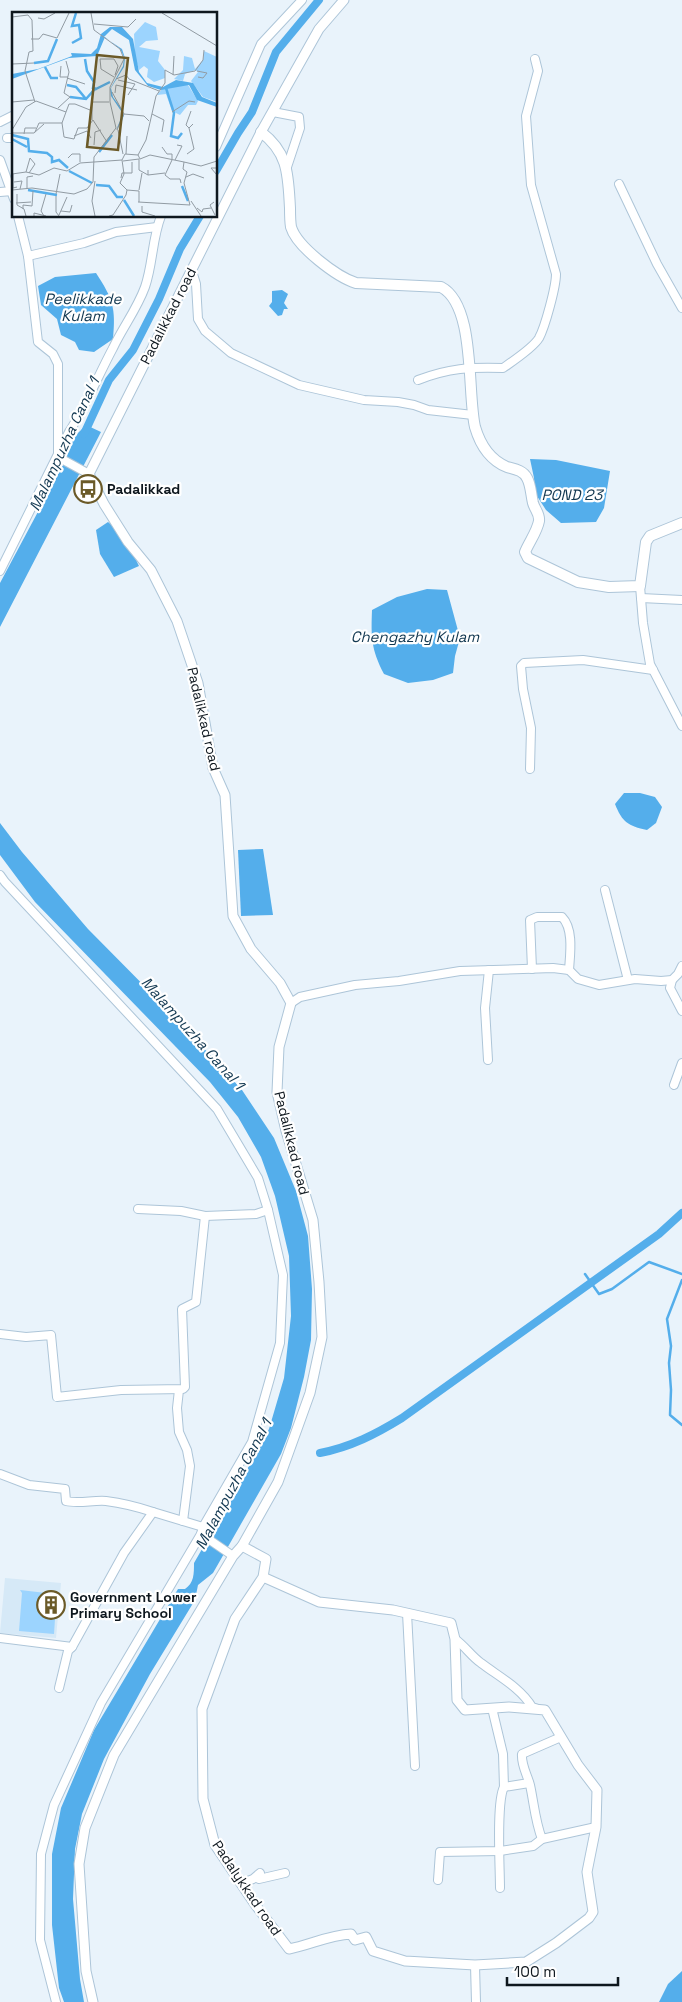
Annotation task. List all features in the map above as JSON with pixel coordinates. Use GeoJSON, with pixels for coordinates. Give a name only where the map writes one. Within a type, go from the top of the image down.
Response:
{"type":"FeatureCollection","features":[{"type":"Feature","properties":{"kind":"main road"},"geometry":{"type":"LineString","coordinates":[[261,132],[277,146],[286,170],[291,226],[298,239],[333,273],[344,280],[368,285],[430,285],[448,291],[454,297],[463,323],[470,367],[473,415],[478,436],[488,453],[505,466],[523,472],[527,477],[534,506],[540,518],[526,549],[528,558],[578,582],[609,587],[640,586],[646,542],[650,536],[682,523]]}},
{"type":"Feature","properties":{"kind":"street"},"geometry":{"type":"LineString","coordinates":[[218,137],[261,44],[302,0]]}},
{"type":"Feature","properties":{"kind":"street","name":"Padalikkad road"},"geometry":{"type":"LineString","coordinates":[[94,2002],[86,1971],[78,1864],[85,1828],[114,1755],[233,1556],[242,1546],[278,1482],[310,1393],[322,1337],[313,1220],[277,1092],[279,1047],[291,1003],[280,984],[251,949],[233,916],[225,795],[213,768],[198,683],[177,622],[151,570],[128,542],[104,504],[89,474],[261,132],[319,29],[344,0]]}},
{"type":"Feature","properties":{"kind":"street"},"geometry":{"type":"LineString","coordinates":[[418,380],[437,373],[470,367],[503,368],[538,339],[556,284],[556,274],[531,185],[526,116],[538,71],[535,59]]}},
{"type":"Feature","properties":{"kind":"street"},"geometry":{"type":"LineString","coordinates":[[273,112],[299,117],[300,128],[286,170]]}},
{"type":"Feature","properties":{"kind":"street"},"geometry":{"type":"LineString","coordinates":[[0,122],[12,116]]}},
{"type":"Feature","properties":{"kind":"street"},"geometry":{"type":"LineString","coordinates":[[0,160],[12,192]]}},
{"type":"Feature","properties":{"kind":"street"},"geometry":{"type":"LineString","coordinates":[[620,184],[657,264],[682,308]]}},
{"type":"Feature","properties":{"kind":"street"},"geometry":{"type":"LineString","coordinates":[[18,218],[28,256],[38,342],[53,354],[58,364],[58,457]]}},
{"type":"Feature","properties":{"kind":"street"},"geometry":{"type":"LineString","coordinates":[[0,571],[145,287],[160,218]]}},
{"type":"Feature","properties":{"kind":"street"},"geometry":{"type":"LineString","coordinates":[[28,256],[84,243],[116,232],[157,227]]}},
{"type":"Feature","properties":{"kind":"street"},"geometry":{"type":"LineString","coordinates":[[192,271],[196,284],[198,319],[205,330],[231,353],[299,385],[364,400],[398,402],[428,410],[473,415]]}},
{"type":"Feature","properties":{"kind":"street"},"geometry":{"type":"LineString","coordinates":[[58,457],[89,474]]}},
{"type":"Feature","properties":{"kind":"street"},"geometry":{"type":"LineString","coordinates":[[640,586],[644,631],[650,664],[682,726]]}},
{"type":"Feature","properties":{"kind":"street"},"geometry":{"type":"LineString","coordinates":[[641,598],[682,600]]}},
{"type":"Feature","properties":{"kind":"street"},"geometry":{"type":"LineString","coordinates":[[530,769],[531,728],[523,689],[522,666],[524,663],[583,660],[653,670]]}},
{"type":"Feature","properties":{"kind":"street"},"geometry":{"type":"LineString","coordinates":[[0,875],[217,1109],[258,1178],[268,1210],[283,1275],[280,1343],[252,1442],[101,1703],[54,1805],[41,1854],[40,1940],[56,2002]]}},
{"type":"Feature","properties":{"kind":"street"},"geometry":{"type":"LineString","coordinates":[[605,890],[628,980]]}},
{"type":"Feature","properties":{"kind":"street"},"geometry":{"type":"LineString","coordinates":[[532,969],[530,920],[537,917],[562,917],[568,930],[569,970]]}},
{"type":"Feature","properties":{"kind":"street"},"geometry":{"type":"LineString","coordinates":[[682,966],[672,980],[670,988],[682,1011]]}},
{"type":"Feature","properties":{"kind":"street"},"geometry":{"type":"LineString","coordinates":[[291,1003],[300,997],[355,985],[399,981],[460,971],[553,968],[569,970],[578,979],[599,985],[628,980],[672,980]]}},
{"type":"Feature","properties":{"kind":"street"},"geometry":{"type":"LineString","coordinates":[[488,1060],[485,1008],[490,970]]}},
{"type":"Feature","properties":{"kind":"street"},"geometry":{"type":"LineString","coordinates":[[674,1085],[682,1063]]}},
{"type":"Feature","properties":{"kind":"street"},"geometry":{"type":"LineString","coordinates":[[138,1209],[181,1211],[205,1216],[256,1214],[268,1210]]}},
{"type":"Feature","properties":{"kind":"street"},"geometry":{"type":"LineString","coordinates":[[0,1334],[26,1337],[51,1335],[57,1397],[121,1390],[179,1390],[185,1387],[182,1309],[196,1302],[205,1216]]}},
{"type":"Feature","properties":{"kind":"street"},"geometry":{"type":"LineString","coordinates":[[179,1390],[177,1408],[179,1432],[187,1450],[190,1466],[183,1521]]}},
{"type":"Feature","properties":{"kind":"street"},"geometry":{"type":"LineString","coordinates":[[0,1474],[29,1485],[69,1490],[66,1500],[72,1502],[106,1501],[137,1507],[183,1521],[202,1531],[233,1556]]}},
{"type":"Feature","properties":{"kind":"street"},"geometry":{"type":"LineString","coordinates":[[58,1688],[68,1651],[124,1554],[153,1512]]}},
{"type":"Feature","properties":{"kind":"street"},"geometry":{"type":"LineString","coordinates":[[242,1546],[266,1559],[263,1577],[319,1602],[407,1613],[451,1623],[454,1639],[457,1700],[465,1710],[492,1708],[538,1709]]}},
{"type":"Feature","properties":{"kind":"street","name":"Padalykkad road"},"geometry":{"type":"LineString","coordinates":[[263,1577],[235,1620],[202,1709],[203,1799],[215,1845],[289,1949],[306,1946],[334,1935],[351,1934],[355,1940],[366,1937],[374,1951],[406,1962],[475,1965],[526,1962],[556,1943],[589,1918],[593,1912],[587,1872],[596,1827],[597,1790],[578,1765],[545,1710],[538,1709]]}},
{"type":"Feature","properties":{"kind":"street"},"geometry":{"type":"LineString","coordinates":[[407,1613],[415,1766]]}},
{"type":"Feature","properties":{"kind":"street"},"geometry":{"type":"LineString","coordinates":[[0,1638],[72,1647]]}},
{"type":"Feature","properties":{"kind":"street"},"geometry":{"type":"LineString","coordinates":[[454,1639],[463,1644],[479,1662],[504,1679],[528,1700],[532,1707],[538,1709]]}},
{"type":"Feature","properties":{"kind":"street"},"geometry":{"type":"LineString","coordinates":[[492,1708],[503,1754],[504,1787],[500,1813],[500,1888]]}},
{"type":"Feature","properties":{"kind":"street"},"geometry":{"type":"LineString","coordinates":[[542,1839],[535,1821],[530,1784],[522,1760],[522,1754],[561,1737]]}},
{"type":"Feature","properties":{"kind":"street"},"geometry":{"type":"LineString","coordinates":[[504,1787],[530,1784]]}},
{"type":"Feature","properties":{"kind":"street"},"geometry":{"type":"LineString","coordinates":[[438,1880],[440,1852],[500,1851],[533,1846],[542,1839],[596,1827]]}},
{"type":"Feature","properties":{"kind":"street"},"geometry":{"type":"LineString","coordinates":[[236,1877],[245,1882],[254,1879],[260,1873],[259,1879],[286,1874]]}},
{"type":"Feature","properties":{"kind":"street"},"geometry":{"type":"LineString","coordinates":[[475,1965],[476,2002]]}},
{"type":"Feature","properties":{"kind":"shaded area"},"geometry":{"type":"Polygon","coordinates":[[[5,1578],[61,1583],[56,1638],[0,1633],[5,1578]]]}},
{"type":"Feature","properties":{"kind":"shaded area"},"geometry":{"type":"Polygon","coordinates":[[[20,1590],[46,1593],[44,1617],[55,1619],[54,1634],[19,1631],[22,1593],[20,1590]]]}},
{"type":"Feature","properties":{"kind":"water","name":"Peelikkade Kulam"},"geometry":{"type":"Polygon","coordinates":[[[96,273],[110,297],[114,328],[113,339],[94,352],[79,350],[75,342],[61,335],[57,319],[41,305],[38,286],[55,277],[96,273]]]}},
{"type":"Feature","properties":{"kind":"water"},"geometry":{"type":"Polygon","coordinates":[[[282,290],[288,294],[284,303],[288,309],[284,309],[282,315],[278,316],[269,306],[272,302],[272,291],[282,290]]]}},
{"type":"Feature","properties":{"kind":"water"},"geometry":{"type":"Polygon","coordinates":[[[86,425],[101,432],[0,627],[0,583],[64,463],[69,442],[86,425]]]}},
{"type":"Feature","properties":{"kind":"water","name":"POND 23"},"geometry":{"type":"Polygon","coordinates":[[[530,459],[556,460],[610,471],[604,508],[596,522],[561,523],[546,510],[535,493],[530,459]]]}},
{"type":"Feature","properties":{"kind":"water"},"geometry":{"type":"Polygon","coordinates":[[[108,522],[126,542],[139,566],[114,577],[100,554],[96,530],[108,522]]]}},
{"type":"Feature","properties":{"kind":"water","name":"Chengazhy Kulam"},"geometry":{"type":"Polygon","coordinates":[[[427,589],[447,590],[460,638],[453,673],[433,680],[408,683],[384,674],[376,657],[373,643],[372,610],[397,597],[427,589]]]}},
{"type":"Feature","properties":{"kind":"water"},"geometry":{"type":"Polygon","coordinates":[[[624,793],[640,793],[655,797],[662,807],[656,823],[647,830],[626,822],[615,804],[624,793]]]}},
{"type":"Feature","properties":{"kind":"water"},"geometry":{"type":"Polygon","coordinates":[[[0,823],[22,852],[88,929],[179,1021],[242,1090],[274,1138],[296,1191],[308,1236],[312,1289],[311,1340],[291,1428],[281,1454],[213,1573],[198,1585],[195,1600],[150,1674],[104,1759],[82,1814],[75,1849],[73,1899],[80,1979],[84,2002],[64,2002],[59,1988],[52,1925],[52,1854],[61,1808],[94,1730],[178,1589],[185,1589],[192,1581],[194,1563],[269,1429],[284,1378],[291,1316],[289,1256],[275,1196],[261,1157],[238,1117],[210,1082],[35,902],[0,855],[0,823]]]}},
{"type":"Feature","properties":{"kind":"water"},"geometry":{"type":"Polygon","coordinates":[[[263,849],[273,915],[241,916],[238,850],[263,849]]]}},
{"type":"Feature","properties":{"kind":"water"},"geometry":{"type":"Polygon","coordinates":[[[682,1971],[682,2002],[659,2002],[668,1984],[682,1971]]]}},
{"type":"Feature","properties":{"kind":"waterway","name":"Malampuzha Canal 1"},"geometry":{"type":"LineString","coordinates":[[218,168],[252,112],[276,52],[319,0]]}},
{"type":"Feature","properties":{"kind":"waterway","name":"Malampuzha Canal 1"},"geometry":{"type":"LineString","coordinates":[[84,434],[109,380],[133,350],[159,299],[180,249],[199,218]]}},
{"type":"Feature","properties":{"kind":"waterway"},"geometry":{"type":"LineString","coordinates":[[320,1453],[363,1439],[402,1418],[659,1234],[682,1213]]}},
{"type":"Feature","properties":{"kind":"waterway"},"geometry":{"type":"LineString","coordinates":[[585,1274],[599,1294],[612,1289],[649,1262],[682,1274]]}},
{"type":"Feature","properties":{"kind":"waterway"},"geometry":{"type":"LineString","coordinates":[[682,1280],[667,1319],[671,1346],[669,1363],[670,1415],[682,1425]]}},
{"type":"Feature","properties":{"kind":"place","name":"Padalikkad"},"geometry":{"type":"Point","coordinates":[88,489]}},
{"type":"Feature","properties":{"kind":"place","name":"Government Lower Primary School"},"geometry":{"type":"Point","coordinates":[51,1605]}}]}
